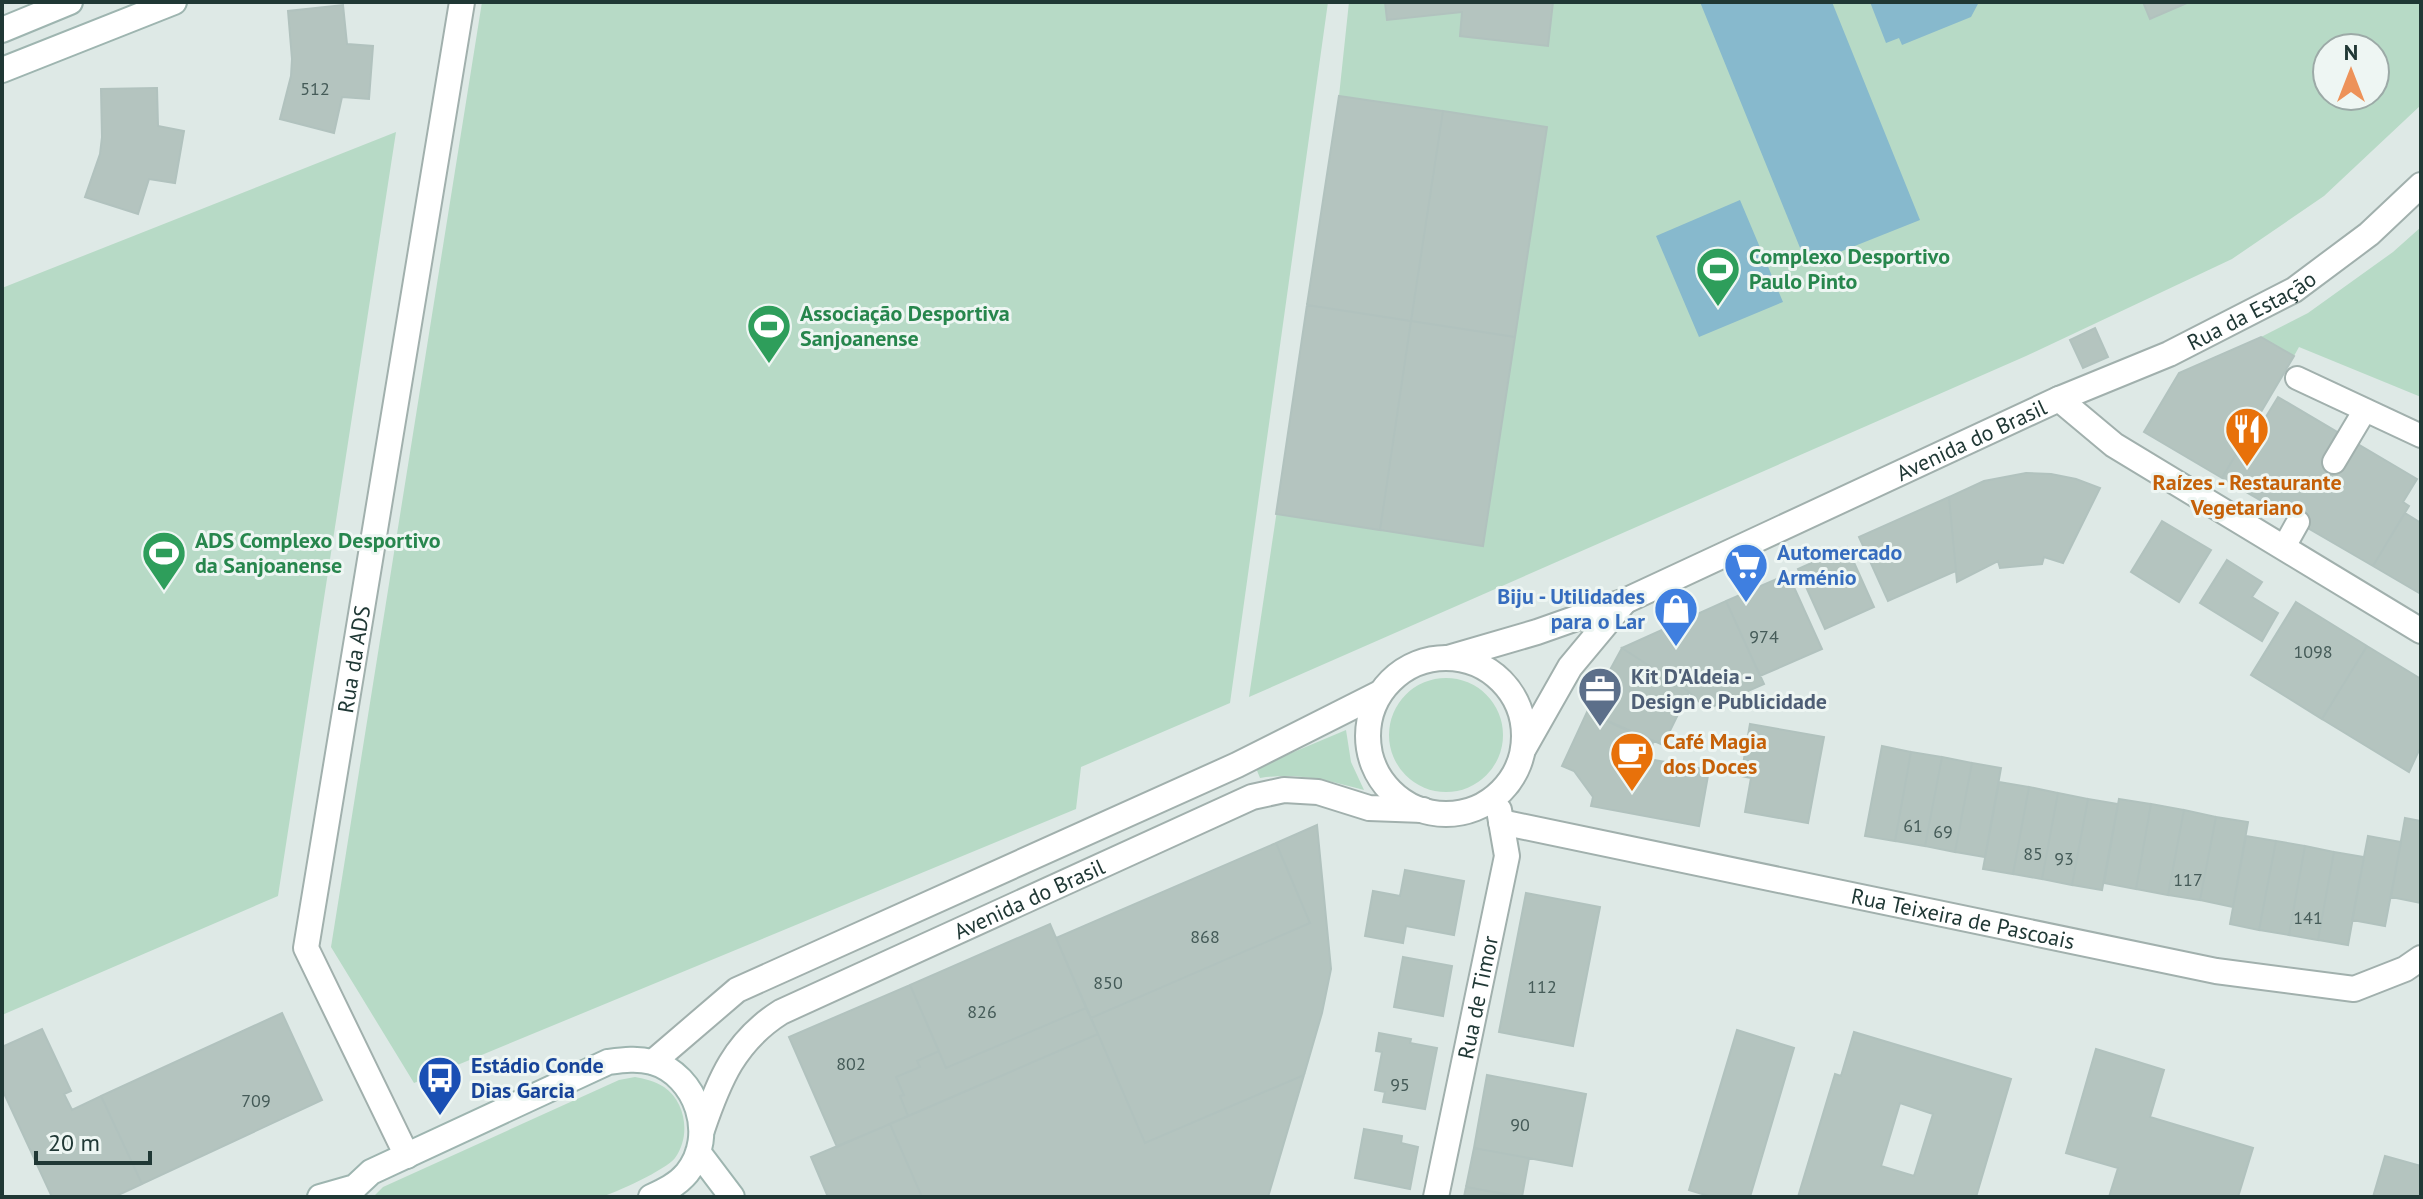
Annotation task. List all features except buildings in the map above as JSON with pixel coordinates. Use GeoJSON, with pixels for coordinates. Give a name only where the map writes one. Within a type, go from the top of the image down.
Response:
{"type":"FeatureCollection","features":[{"type":"Feature","properties":{"kind":"street"},"geometry":{"type":"LineString","coordinates":[[2,30],[70,2]]}},
{"type":"Feature","properties":{"kind":"street"},"geometry":{"type":"LineString","coordinates":[[2,70],[174,2]]}},
{"type":"Feature","properties":{"kind":"street","name":"Rua da ADS"},"geometry":{"type":"LineString","coordinates":[[407,1156],[306,948],[462,2]]}},
{"type":"Feature","properties":{"kind":"street","name":"Rua da Estação"},"geometry":{"type":"LineString","coordinates":[[2059,399],[2169,354],[2294,290],[2369,234],[2421,185]]}},
{"type":"Feature","properties":{"kind":"street","name":"Avenida do Brasil"},"geometry":{"type":"LineString","coordinates":[[1423,810],[1404,802],[1388,789],[1369,752],[1371,712],[1380,693],[1398,674],[1421,662],[1448,658],[1537,632],[1625,601],[2059,399],[2114,445],[2421,631]]}},
{"type":"Feature","properties":{"kind":"street","name":"Avenida do Brasil"},"geometry":{"type":"LineString","coordinates":[[651,1197],[672,1187],[688,1172],[718,1084],[744,1041],[781,1012],[1252,797],[1284,790],[1318,792],[1369,808],[1448,814],[1472,810],[1495,796],[1513,776],[1523,750],[1570,667],[1625,601]]}},
{"type":"Feature","properties":{"kind":"street"},"geometry":{"type":"LineString","coordinates":[[1448,658],[1474,663],[1492,672],[1507,686],[1518,704],[1524,724],[1523,750]]}},
{"type":"Feature","properties":{"kind":"street","name":"Avenida do Brasil"},"geometry":{"type":"LineString","coordinates":[[653,1062],[737,990],[1224,771],[1380,693]]}},
{"type":"Feature","properties":{"kind":"street","name":"Rua de Timor"},"geometry":{"type":"LineString","coordinates":[[1436,1197],[1507,856],[1495,796]]}},
{"type":"Feature","properties":{"kind":"street","name":"Rua Teixeira de Pascoais"},"geometry":{"type":"LineString","coordinates":[[1501,822],[2216,971],[2354,989],[2405,969],[2421,958]]}},
{"type":"Feature","properties":{"kind":"street"},"geometry":{"type":"LineString","coordinates":[[320,1197],[352,1192],[371,1172],[608,1062],[631,1059],[653,1062],[672,1072],[688,1088],[698,1108],[700,1141],[732,1197]]}},
{"type":"Feature","properties":{"kind":"lane"},"geometry":{"type":"LineString","coordinates":[[2297,378],[2421,436]]}},
{"type":"Feature","properties":{"kind":"lane"},"geometry":{"type":"LineString","coordinates":[[2334,462],[2365,410]]}},
{"type":"Feature","properties":{"kind":"lane"},"geometry":{"type":"LineString","coordinates":[[2284,547],[2298,522]]}},
{"type":"Feature","properties":{"kind":"green space"},"geometry":{"type":"Polygon","coordinates":[[[482,2],[1328,2],[1230,703],[1081,767],[1076,809],[414,1083],[331,947],[482,2]]]}},
{"type":"Feature","properties":{"kind":"green space","name":"Complexo Desportivo Paulo Pinto"},"geometry":{"type":"Polygon","coordinates":[[[1349,2],[2421,2],[2421,105],[2324,196],[2232,259],[2026,356],[1249,697],[1339,96],[1349,2]]]}},
{"type":"Feature","properties":{"kind":"green space","name":"ADS Complexo Desportivo da Sanjoanense"},"geometry":{"type":"Polygon","coordinates":[[[396,132],[278,896],[2,1015],[2,288],[396,132]]]}},
{"type":"Feature","properties":{"kind":"green space"},"geometry":{"type":"Polygon","coordinates":[[[2421,227],[2421,397],[2299,347],[2294,356],[2261,337],[2308,313],[2393,252],[2421,227]]]}},
{"type":"Feature","properties":{"kind":"green space"},"geometry":{"type":"Polygon","coordinates":[[[1446,678],[1468,683],[1486,695],[1498,713],[1503,735],[1498,757],[1486,775],[1468,787],[1446,792],[1424,787],[1406,775],[1394,757],[1389,735],[1394,713],[1406,695],[1424,683],[1446,678]]]}},
{"type":"Feature","properties":{"kind":"green space"},"geometry":{"type":"Polygon","coordinates":[[[1346,730],[1351,762],[1364,790],[1300,777],[1260,778],[1256,768],[1346,730]]]}},
{"type":"Feature","properties":{"kind":"green space"},"geometry":{"type":"Polygon","coordinates":[[[635,1077],[657,1083],[671,1093],[681,1110],[684,1130],[680,1149],[670,1163],[628,1186],[592,1198],[373,1197],[383,1187],[619,1080],[635,1077]]]}},
{"type":"Feature","properties":{"kind":"water"},"geometry":{"type":"Polygon","coordinates":[[[1700,2],[1832,2],[1920,220],[1807,265],[1700,2]]]}},
{"type":"Feature","properties":{"kind":"water"},"geometry":{"type":"Polygon","coordinates":[[[1870,2],[1979,2],[1971,17],[1902,45],[1899,38],[1886,43],[1870,2]]]}},
{"type":"Feature","properties":{"kind":"water"},"geometry":{"type":"Polygon","coordinates":[[[1740,200],[1783,302],[1699,337],[1656,236],[1740,200]]]}},
{"type":"Feature","properties":{"kind":"place","name":"Complexo Desportivo Paulo Pinto"},"geometry":{"type":"Point","coordinates":[1718,308]}},
{"type":"Feature","properties":{"kind":"place","name":"Associação Desportiva Sanjoanense"},"geometry":{"type":"Point","coordinates":[769,365]}},
{"type":"Feature","properties":{"kind":"place","name":"Raízes - Restaurante Vegetariano"},"geometry":{"type":"Point","coordinates":[2247,468]}},
{"type":"Feature","properties":{"kind":"place","name":"ADS Complexo Desportivo da Sanjoanense"},"geometry":{"type":"Point","coordinates":[164,592]}},
{"type":"Feature","properties":{"kind":"place","name":"Automercado Arménio"},"geometry":{"type":"Point","coordinates":[1746,604]}},
{"type":"Feature","properties":{"kind":"place","name":"Biju - Utilidades para o Lar"},"geometry":{"type":"Point","coordinates":[1676,648]}},
{"type":"Feature","properties":{"kind":"place","name":"Kit D'Aldeia - Design e Publicidade"},"geometry":{"type":"Point","coordinates":[1600,728]}},
{"type":"Feature","properties":{"kind":"place","name":"Café Magia dos Doces"},"geometry":{"type":"Point","coordinates":[1632,793]}},
{"type":"Feature","properties":{"kind":"place","name":"Estádio Conde Dias Garcia"},"geometry":{"type":"Point","coordinates":[440,1117]}}]}
